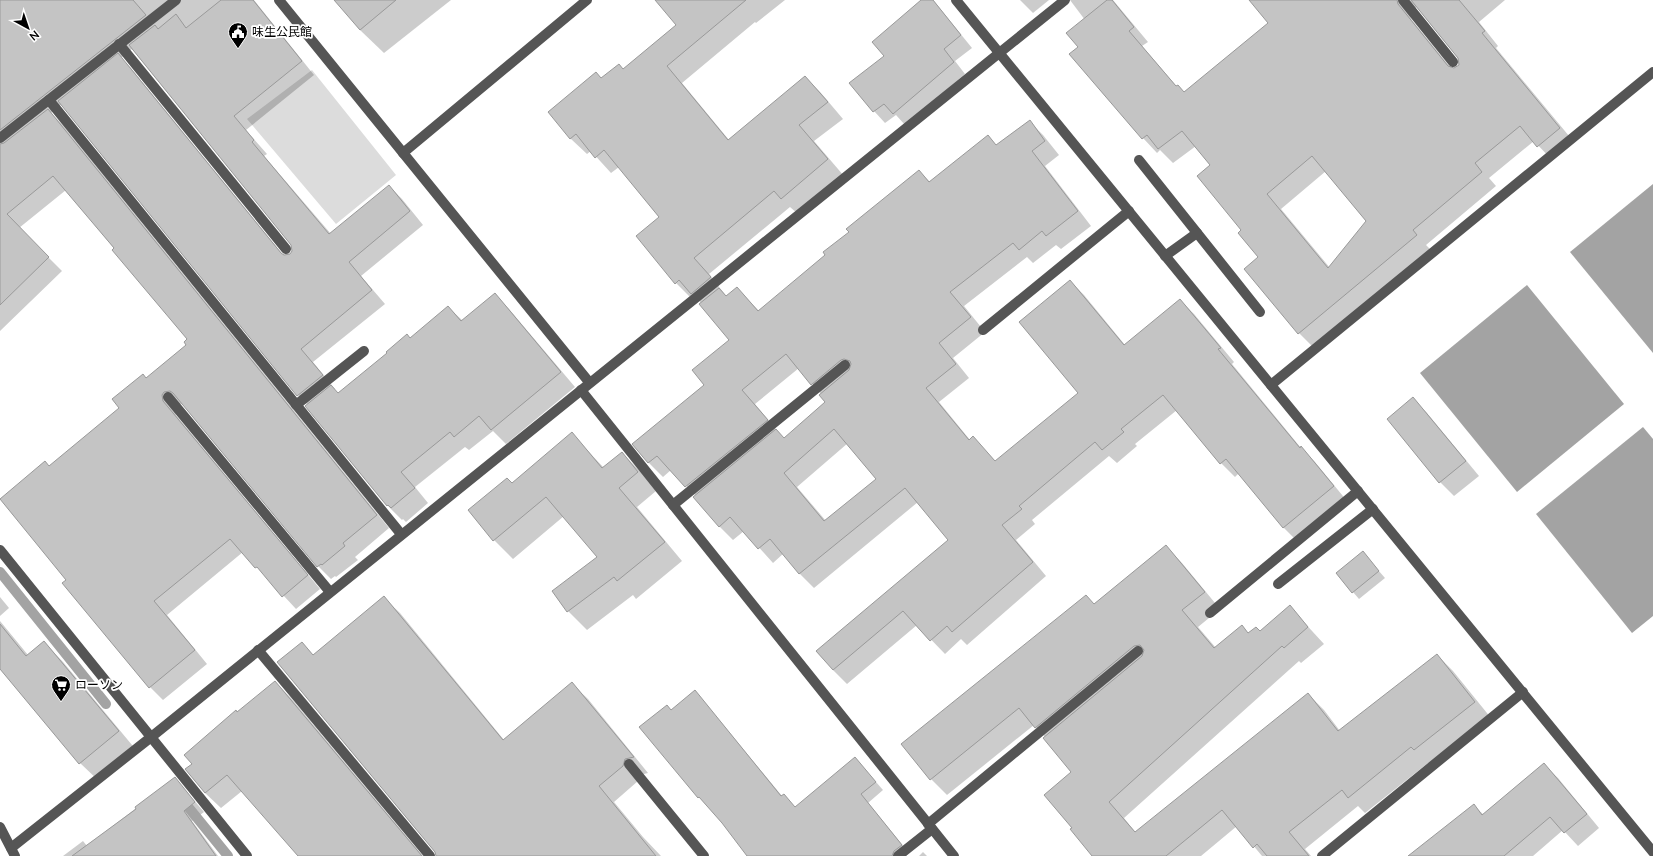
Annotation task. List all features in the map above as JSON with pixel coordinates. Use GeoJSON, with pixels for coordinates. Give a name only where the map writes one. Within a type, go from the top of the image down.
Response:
{"type":"FeatureCollection","features":[{"type":"Feature","properties":{"kind":"street"},"geometry":{"type":"LineString","coordinates":[[0,138],[176,0]]}},
{"type":"Feature","properties":{"kind":"street"},"geometry":{"type":"LineString","coordinates":[[279,0],[590,382]]}},
{"type":"Feature","properties":{"kind":"street"},"geometry":{"type":"LineString","coordinates":[[403,153],[587,0]]}},
{"type":"Feature","properties":{"kind":"street"},"geometry":{"type":"LineString","coordinates":[[956,0],[1653,852]]}},
{"type":"Feature","properties":{"kind":"street"},"geometry":{"type":"LineString","coordinates":[[0,828],[13,852],[150,738],[401,534],[1065,0]]}},
{"type":"Feature","properties":{"kind":"street"},"geometry":{"type":"LineString","coordinates":[[1402,0],[1453,62]]}},
{"type":"Feature","properties":{"kind":"street"},"geometry":{"type":"LineString","coordinates":[[119,44],[286,250]]}},
{"type":"Feature","properties":{"kind":"street"},"geometry":{"type":"LineString","coordinates":[[1271,385],[1653,72]]}},
{"type":"Feature","properties":{"kind":"street"},"geometry":{"type":"LineString","coordinates":[[49,100],[401,534]]}},
{"type":"Feature","properties":{"kind":"street"},"geometry":{"type":"LineString","coordinates":[[1140,160],[1260,312]]}},
{"type":"Feature","properties":{"kind":"street"},"geometry":{"type":"LineString","coordinates":[[983,330],[1129,211]]}},
{"type":"Feature","properties":{"kind":"street"},"geometry":{"type":"LineString","coordinates":[[1165,256],[1197,234]]}},
{"type":"Feature","properties":{"kind":"street"},"geometry":{"type":"LineString","coordinates":[[296,405],[364,351]]}},
{"type":"Feature","properties":{"kind":"street"},"geometry":{"type":"LineString","coordinates":[[673,505],[845,366]]}},
{"type":"Feature","properties":{"kind":"street"},"geometry":{"type":"LineString","coordinates":[[581,390],[954,856]]}},
{"type":"Feature","properties":{"kind":"street"},"geometry":{"type":"LineString","coordinates":[[168,397],[330,592]]}},
{"type":"Feature","properties":{"kind":"street"},"geometry":{"type":"LineString","coordinates":[[1210,613],[1358,491]]}},
{"type":"Feature","properties":{"kind":"street"},"geometry":{"type":"LineString","coordinates":[[1278,584],[1373,509]]}},
{"type":"Feature","properties":{"kind":"street"},"geometry":{"type":"LineString","coordinates":[[0,550],[150,738],[247,856]]}},
{"type":"Feature","properties":{"kind":"street"},"geometry":{"type":"LineString","coordinates":[[258,650],[430,856]]}},
{"type":"Feature","properties":{"kind":"street"},"geometry":{"type":"LineString","coordinates":[[898,856],[930,826],[1138,651]]}},
{"type":"Feature","properties":{"kind":"street"},"geometry":{"type":"LineString","coordinates":[[1322,856],[1523,692]]}},
{"type":"Feature","properties":{"kind":"street"},"geometry":{"type":"LineString","coordinates":[[629,764],[704,856]]}},
{"type":"Feature","properties":{"kind":"shaded area"},"geometry":{"type":"Polygon","coordinates":[[[312,70],[396,175],[336,224],[247,119],[312,70]]]}},
{"type":"Feature","properties":{"kind":"shaded area"},"geometry":{"type":"Polygon","coordinates":[[[1653,184],[1653,353],[1570,252],[1653,184]]]}},
{"type":"Feature","properties":{"kind":"shaded area"},"geometry":{"type":"Polygon","coordinates":[[[1527,285],[1624,404],[1517,492],[1420,373],[1527,285]]]}},
{"type":"Feature","properties":{"kind":"shaded area"},"geometry":{"type":"Polygon","coordinates":[[[1643,427],[1653,439],[1653,616],[1632,633],[1536,514],[1643,427]]]}},
{"type":"Feature","properties":{"kind":"building"},"geometry":{"type":"Polygon","coordinates":[[[0,0],[133,0],[146,15],[0,130],[0,0]]]}},
{"type":"Feature","properties":{"kind":"building"},"geometry":{"type":"Polygon","coordinates":[[[221,0],[253,0],[302,61],[234,116],[254,140],[252,142],[329,234],[389,185],[410,211],[349,262],[372,290],[301,349],[323,375],[297,396],[58,101],[118,53],[281,253],[284,255],[290,254],[292,251],[291,245],[129,45],[155,25],[158,29],[176,14],[186,28],[221,0]]]}},
{"type":"Feature","properties":{"kind":"building"},"geometry":{"type":"Polygon","coordinates":[[[334,0],[396,0],[360,30],[334,0]]]}},
{"type":"Feature","properties":{"kind":"building"},"geometry":{"type":"Polygon","coordinates":[[[655,0],[746,0],[667,66],[728,140],[805,76],[828,102],[799,125],[828,159],[781,199],[774,191],[694,258],[711,277],[691,294],[679,280],[675,284],[636,236],[659,217],[604,150],[595,158],[576,134],[570,139],[548,112],[596,72],[601,78],[619,64],[623,69],[676,25],[655,0]]]}},
{"type":"Feature","properties":{"kind":"building"},"geometry":{"type":"Polygon","coordinates":[[[921,0],[933,0],[961,35],[944,49],[954,62],[893,114],[884,104],[873,112],[849,83],[884,56],[872,42],[921,0]]]}},
{"type":"Feature","properties":{"kind":"building"},"geometry":{"type":"Polygon","coordinates":[[[1107,0],[1112,0],[1134,27],[1129,31],[1176,86],[1178,85],[1184,92],[1268,23],[1249,0],[1397,0],[1398,4],[1448,66],[1454,68],[1459,65],[1458,58],[1411,0],[1459,0],[1485,31],[1482,33],[1560,128],[1537,147],[1520,126],[1475,163],[1482,172],[1413,230],[1417,235],[1298,334],[1244,269],[1258,257],[1238,233],[1241,230],[1197,176],[1210,165],[1182,131],[1158,149],[1147,135],[1142,139],[1069,54],[1078,47],[1066,33],[1107,0]],[[1312,156],[1267,194],[1328,268],[1366,221],[1312,156]]]}},
{"type":"Feature","properties":{"kind":"building"},"geometry":{"type":"Polygon","coordinates":[[[48,109],[377,515],[343,543],[345,546],[322,565],[321,564],[317,567],[173,393],[170,391],[164,392],[162,395],[163,401],[308,575],[282,597],[257,567],[255,568],[230,539],[154,601],[195,650],[149,688],[62,583],[66,580],[0,499],[45,461],[49,466],[119,408],[112,399],[143,374],[146,378],[186,345],[184,342],[187,339],[112,250],[114,248],[53,176],[7,214],[49,257],[0,305],[0,144],[4,143],[48,109]]]}},
{"type":"Feature","properties":{"kind":"building"},"geometry":{"type":"Polygon","coordinates":[[[1030,120],[1045,141],[1032,151],[1078,211],[1046,236],[1042,231],[1019,250],[1013,243],[950,292],[971,317],[939,343],[956,364],[926,388],[969,440],[973,436],[995,461],[1078,393],[1019,322],[1070,280],[1124,345],[1180,299],[1221,348],[1218,349],[1300,448],[1301,446],[1334,486],[1283,528],[1226,459],[1220,464],[1163,395],[1121,429],[1124,432],[1102,450],[1095,442],[1019,506],[1022,509],[1002,525],[1033,562],[952,632],[947,626],[930,641],[903,611],[833,670],[816,651],[948,540],[905,488],[799,574],[770,539],[758,549],[730,517],[719,527],[693,497],[776,429],[784,438],[825,402],[819,395],[849,370],[851,364],[850,361],[844,359],[841,360],[811,385],[786,354],[742,390],[768,420],[685,487],[657,456],[648,463],[632,444],[704,385],[692,370],[729,340],[699,304],[719,288],[726,296],[737,287],[758,311],[825,255],[823,252],[849,232],[846,229],[919,170],[929,182],[988,135],[996,145],[1030,120]],[[834,429],[784,473],[824,521],[876,479],[834,429]]]}},
{"type":"Feature","properties":{"kind":"building"},"geometry":{"type":"Polygon","coordinates":[[[495,293],[561,372],[491,430],[479,416],[454,437],[450,432],[401,472],[415,488],[391,508],[388,505],[387,506],[305,406],[331,385],[338,393],[387,353],[386,352],[407,334],[410,338],[448,306],[461,321],[495,293]]]}},
{"type":"Feature","properties":{"kind":"building"},"geometry":{"type":"Polygon","coordinates":[[[1413,397],[1466,461],[1439,483],[1387,419],[1413,397]]]}},
{"type":"Feature","properties":{"kind":"building"},"geometry":{"type":"Polygon","coordinates":[[[572,432],[602,468],[622,452],[638,472],[619,488],[665,542],[617,581],[614,577],[567,612],[552,591],[597,557],[546,497],[493,541],[468,510],[507,478],[512,483],[572,432]]]}},
{"type":"Feature","properties":{"kind":"building"},"geometry":{"type":"Polygon","coordinates":[[[1166,545],[1205,592],[1182,610],[1214,648],[1242,625],[1248,633],[1256,627],[1260,631],[1290,605],[1308,627],[1284,648],[1282,646],[1109,802],[1135,832],[1308,693],[1338,731],[1437,654],[1475,702],[1414,750],[1411,747],[1348,798],[1342,790],[1289,832],[1309,856],[1267,856],[1257,844],[1253,848],[1222,810],[1166,856],[1092,856],[1070,829],[1072,828],[1044,795],[1071,772],[1043,738],[1142,656],[1144,650],[1140,645],[1134,646],[1035,728],[1019,708],[930,780],[901,744],[1086,595],[1094,604],[1166,545]]]}},
{"type":"Feature","properties":{"kind":"building"},"geometry":{"type":"Polygon","coordinates":[[[1363,551],[1379,571],[1352,593],[1336,573],[1363,551]]]}},
{"type":"Feature","properties":{"kind":"building"},"geometry":{"type":"Polygon","coordinates":[[[384,596],[503,740],[572,682],[634,757],[625,759],[623,766],[599,786],[656,856],[436,856],[435,852],[277,662],[302,642],[313,655],[384,596]]]}},
{"type":"Feature","properties":{"kind":"building"},"geometry":{"type":"Polygon","coordinates":[[[0,624],[26,656],[44,641],[119,731],[79,764],[0,669],[0,624]]]}},
{"type":"Feature","properties":{"kind":"building"},"geometry":{"type":"Polygon","coordinates":[[[275,681],[422,856],[298,856],[227,775],[205,793],[185,769],[192,764],[184,755],[236,710],[237,712],[275,681]]]}},
{"type":"Feature","properties":{"kind":"building"},"geometry":{"type":"Polygon","coordinates":[[[695,690],[781,796],[784,794],[795,807],[855,757],[876,782],[861,794],[902,845],[894,851],[892,856],[747,856],[722,823],[699,797],[698,798],[639,727],[667,705],[671,710],[695,690]]]}},
{"type":"Feature","properties":{"kind":"building"},"geometry":{"type":"Polygon","coordinates":[[[1544,763],[1587,814],[1564,833],[1550,817],[1504,856],[1408,856],[1474,804],[1482,815],[1544,763]]]}},
{"type":"Feature","properties":{"kind":"building"},"geometry":{"type":"Polygon","coordinates":[[[175,777],[195,802],[184,811],[216,856],[72,856],[136,809],[135,807],[175,777]]]}},
{"type":"Feature","properties":{"kind":"waterway"},"geometry":{"type":"LineString","coordinates":[[0,572],[106,704]]}},
{"type":"Feature","properties":{"kind":"waterway"},"geometry":{"type":"LineString","coordinates":[[180,797],[228,856]]}},
{"type":"Feature","properties":{"kind":"place","name":"味生公民館"},"geometry":{"type":"Point","coordinates":[238,49]}},
{"type":"Feature","properties":{"kind":"place","name":"ローソン"},"geometry":{"type":"Point","coordinates":[61,702]}}]}
